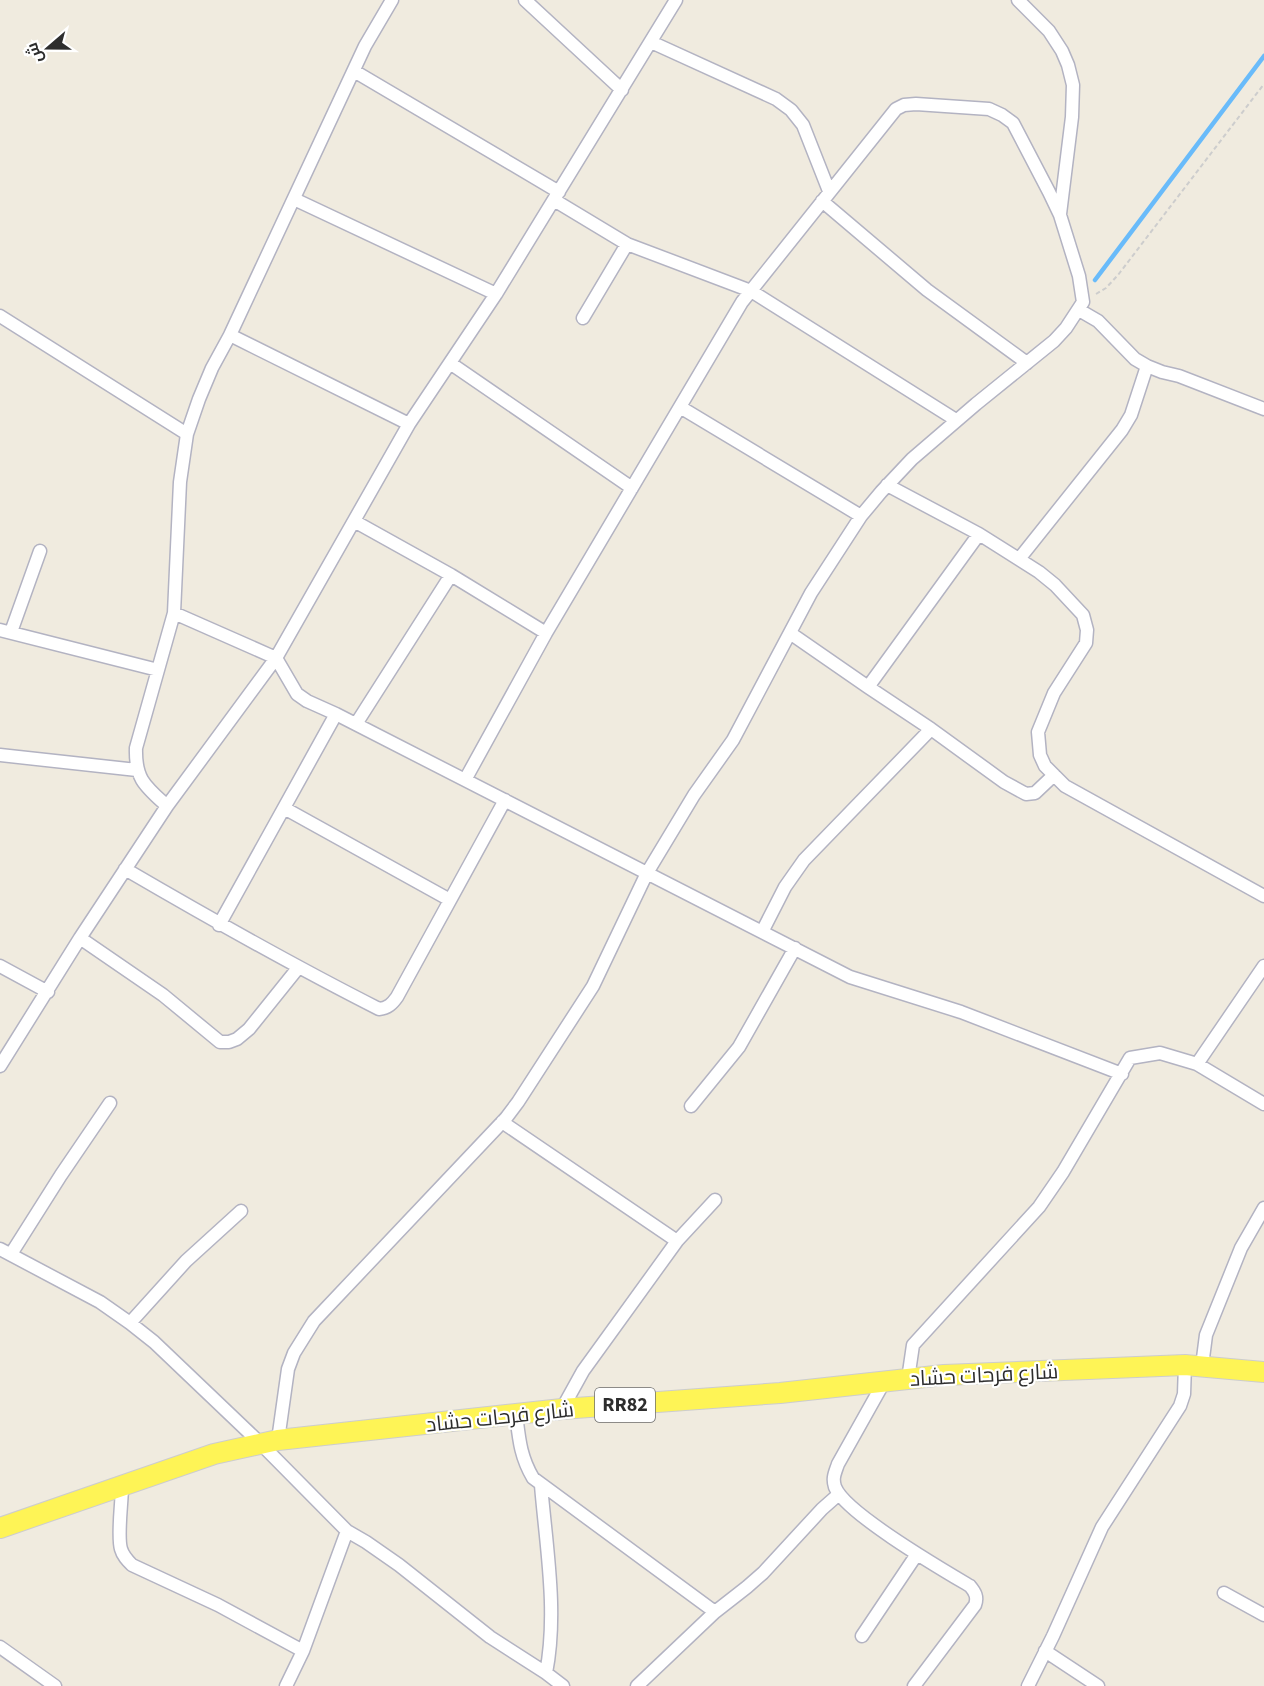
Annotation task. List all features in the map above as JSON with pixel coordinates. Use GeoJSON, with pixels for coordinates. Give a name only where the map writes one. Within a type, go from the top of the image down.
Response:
{"type":"FeatureCollection","features":[{"type":"Feature","properties":{"kind":"main road","name":"شارع فرحات حشاد"},"geometry":{"type":"LineString","coordinates":[[0,1528],[214,1454],[269,1441],[562,1409],[780,1393],[944,1375],[1193,1366],[1264,1372]]}},
{"type":"Feature","properties":{"kind":"street"},"geometry":{"type":"LineString","coordinates":[[167,806],[139,776],[136,748],[174,613],[180,482],[187,434],[212,368],[230,335],[365,46],[392,0]]}},
{"type":"Feature","properties":{"kind":"street"},"geometry":{"type":"LineString","coordinates":[[525,0],[622,90]]}},
{"type":"Feature","properties":{"kind":"street"},"geometry":{"type":"LineString","coordinates":[[0,1066],[80,938],[167,806],[276,658],[409,424],[496,294],[676,0]]}},
{"type":"Feature","properties":{"kind":"street"},"geometry":{"type":"LineString","coordinates":[[1018,0],[1049,31],[1062,51],[1073,85],[1072,117],[1060,215]]}},
{"type":"Feature","properties":{"kind":"street"},"geometry":{"type":"LineString","coordinates":[[651,42],[776,99],[791,110],[803,124],[825,196],[927,290],[1027,363]]}},
{"type":"Feature","properties":{"kind":"street"},"geometry":{"type":"LineString","coordinates":[[354,71],[557,196],[627,244],[751,291],[956,420]]}},
{"type":"Feature","properties":{"kind":"street"},"geometry":{"type":"LineString","coordinates":[[269,1441],[288,1369],[294,1353],[308,1330],[322,1312],[502,1122],[518,1102],[593,986],[647,873],[694,795],[733,740],[811,593],[861,516],[912,459],[956,420],[1054,341],[1081,306],[1079,276],[1060,215],[1013,123],[988,109],[916,104],[904,105],[896,109],[742,302],[546,633],[465,780]]}},
{"type":"Feature","properties":{"kind":"street"},"geometry":{"type":"LineString","coordinates":[[294,199],[496,294]]}},
{"type":"Feature","properties":{"kind":"street"},"geometry":{"type":"LineString","coordinates":[[583,318],[627,244]]}},
{"type":"Feature","properties":{"kind":"street"},"geometry":{"type":"LineString","coordinates":[[1081,306],[1135,359],[1147,366],[1264,409]]}},
{"type":"Feature","properties":{"kind":"street"},"geometry":{"type":"LineString","coordinates":[[0,316],[187,434]]}},
{"type":"Feature","properties":{"kind":"street"},"geometry":{"type":"LineString","coordinates":[[230,335],[409,424]]}},
{"type":"Feature","properties":{"kind":"street"},"geometry":{"type":"LineString","coordinates":[[450,363],[632,488]]}},
{"type":"Feature","properties":{"kind":"street"},"geometry":{"type":"LineString","coordinates":[[1019,560],[1122,430],[1131,415],[1147,366]]}},
{"type":"Feature","properties":{"kind":"street"},"geometry":{"type":"LineString","coordinates":[[680,407],[861,516]]}},
{"type":"Feature","properties":{"kind":"street"},"geometry":{"type":"LineString","coordinates":[[887,486],[979,534],[1039,572],[1083,615],[1088,630],[1086,643],[1054,693],[1038,732],[1040,755],[1045,766],[1065,786],[1264,896]]}},
{"type":"Feature","properties":{"kind":"street"},"geometry":{"type":"LineString","coordinates":[[354,521],[451,575],[546,633]]}},
{"type":"Feature","properties":{"kind":"street"},"geometry":{"type":"LineString","coordinates":[[868,687],[979,534]]}},
{"type":"Feature","properties":{"kind":"street"},"geometry":{"type":"LineString","coordinates":[[40,551],[5,631],[158,670]]}},
{"type":"Feature","properties":{"kind":"street"},"geometry":{"type":"LineString","coordinates":[[356,724],[451,575]]}},
{"type":"Feature","properties":{"kind":"street"},"geometry":{"type":"LineString","coordinates":[[174,613],[276,658],[297,694],[307,701],[849,977],[960,1012],[1122,1074]]}},
{"type":"Feature","properties":{"kind":"street"},"geometry":{"type":"LineString","coordinates":[[790,633],[1004,782],[1026,794],[1035,793],[1054,775]]}},
{"type":"Feature","properties":{"kind":"street"},"geometry":{"type":"LineString","coordinates":[[219,925],[336,714]]}},
{"type":"Feature","properties":{"kind":"street"},"geometry":{"type":"LineString","coordinates":[[762,932],[785,887],[804,860],[931,729]]}},
{"type":"Feature","properties":{"kind":"street"},"geometry":{"type":"LineString","coordinates":[[2,759],[137,770]]}},
{"type":"Feature","properties":{"kind":"street"},"geometry":{"type":"LineString","coordinates":[[125,869],[219,925],[298,968],[379,1009],[386,1008],[397,997],[505,800]]}},
{"type":"Feature","properties":{"kind":"street"},"geometry":{"type":"LineString","coordinates":[[284,808],[450,900]]}},
{"type":"Feature","properties":{"kind":"street"},"geometry":{"type":"LineString","coordinates":[[80,938],[163,995],[220,1042],[237,1039],[249,1029],[298,968]]}},
{"type":"Feature","properties":{"kind":"street"},"geometry":{"type":"LineString","coordinates":[[691,1106],[739,1047],[795,948]]}},
{"type":"Feature","properties":{"kind":"street"},"geometry":{"type":"LineString","coordinates":[[0,966],[48,992]]}},
{"type":"Feature","properties":{"kind":"street"},"geometry":{"type":"LineString","coordinates":[[1197,1064],[1264,966]]}},
{"type":"Feature","properties":{"kind":"street"},"geometry":{"type":"LineString","coordinates":[[908,1379],[913,1345],[1040,1207],[1130,1058],[1160,1053],[1197,1064],[1264,1104]]}},
{"type":"Feature","properties":{"kind":"street"},"geometry":{"type":"LineString","coordinates":[[110,1103],[5,1252],[100,1302],[130,1323],[269,1441],[347,1531],[399,1565],[490,1637],[546,1672],[563,1686]]}},
{"type":"Feature","properties":{"kind":"street"},"geometry":{"type":"LineString","coordinates":[[502,1122],[677,1241]]}},
{"type":"Feature","properties":{"kind":"street"},"geometry":{"type":"LineString","coordinates":[[562,1409],[583,1371],[677,1241],[715,1200]]}},
{"type":"Feature","properties":{"kind":"street"},"geometry":{"type":"LineString","coordinates":[[1028,1686],[1102,1527],[1180,1406],[1193,1366],[1241,1248],[1264,1208]]}},
{"type":"Feature","properties":{"kind":"street"},"geometry":{"type":"LineString","coordinates":[[130,1323],[186,1261],[241,1211]]}},
{"type":"Feature","properties":{"kind":"street"},"geometry":{"type":"LineString","coordinates":[[884,1382],[836,1471],[833,1478],[836,1488],[844,1500],[879,1528],[970,1586],[977,1600],[914,1686]]}},
{"type":"Feature","properties":{"kind":"street"},"geometry":{"type":"LineString","coordinates":[[516,1414],[520,1449],[533,1478],[715,1612]]}},
{"type":"Feature","properties":{"kind":"street"},"geometry":{"type":"LineString","coordinates":[[541,1485],[551,1610],[550,1655],[546,1672]]}},
{"type":"Feature","properties":{"kind":"street"},"geometry":{"type":"LineString","coordinates":[[122,1486],[120,1548],[124,1557],[132,1565],[218,1605],[303,1651]]}},
{"type":"Feature","properties":{"kind":"street"},"geometry":{"type":"LineString","coordinates":[[637,1686],[715,1612],[763,1573],[822,1509],[839,1494]]}},
{"type":"Feature","properties":{"kind":"street"},"geometry":{"type":"LineString","coordinates":[[286,1686],[303,1651],[347,1531]]}},
{"type":"Feature","properties":{"kind":"street"},"geometry":{"type":"LineString","coordinates":[[862,1636],[917,1554]]}},
{"type":"Feature","properties":{"kind":"street"},"geometry":{"type":"LineString","coordinates":[[1224,1593],[1264,1615]]}},
{"type":"Feature","properties":{"kind":"street"},"geometry":{"type":"LineString","coordinates":[[0,1647],[55,1686]]}},
{"type":"Feature","properties":{"kind":"street"},"geometry":{"type":"LineString","coordinates":[[1045,1651],[1098,1686]]}},
{"type":"Feature","properties":{"kind":"path"},"geometry":{"type":"LineString","coordinates":[[1081,306],[1106,288],[1118,274],[1264,84]]}},
{"type":"Feature","properties":{"kind":"waterway"},"geometry":{"type":"LineString","coordinates":[[1095,280],[1264,56]]}}]}
